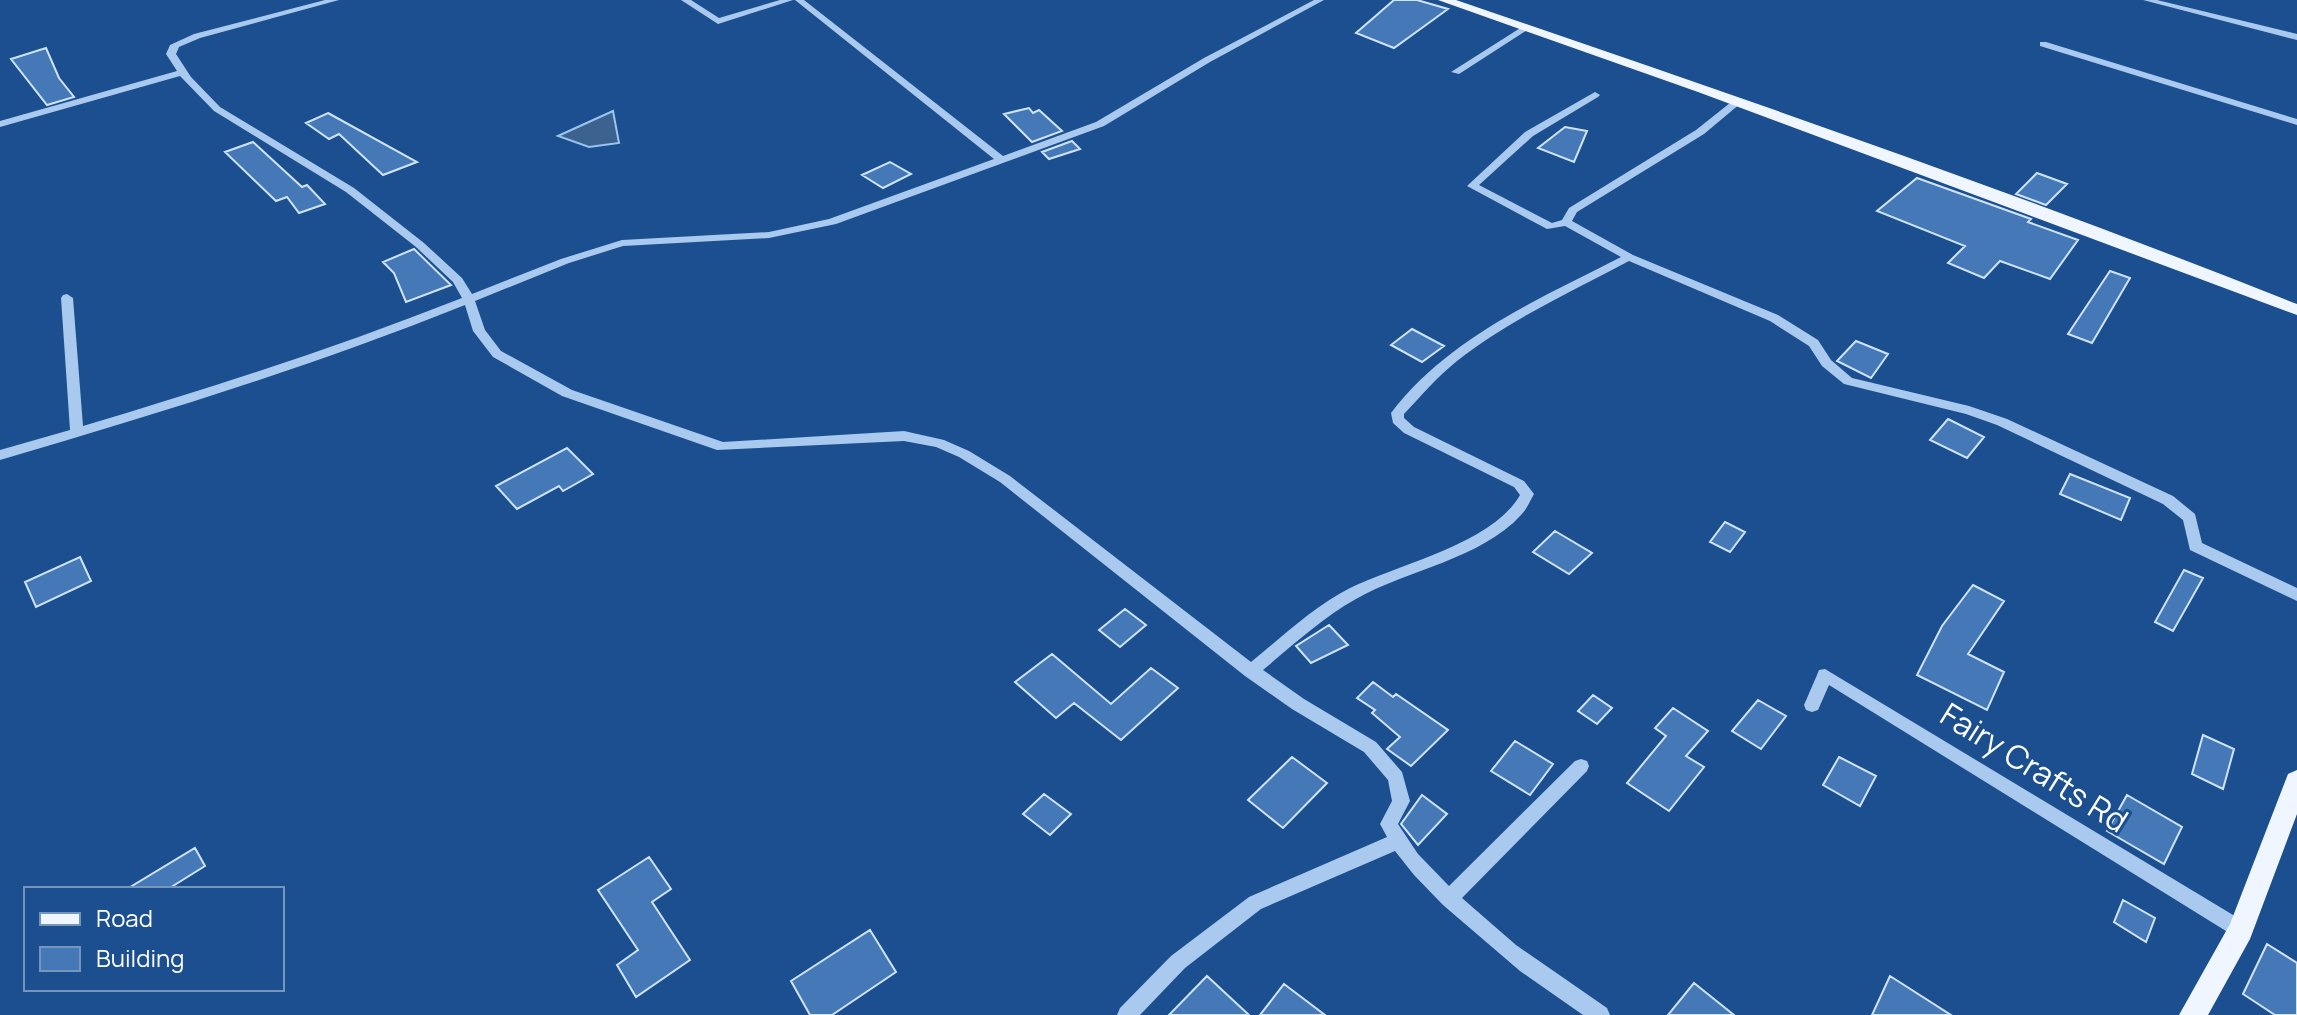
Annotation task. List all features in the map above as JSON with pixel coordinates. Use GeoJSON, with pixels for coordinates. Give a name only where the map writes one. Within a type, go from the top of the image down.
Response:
{"type":"FeatureCollection","features":[{"type":"Feature","properties":{"kind":"main road"},"geometry":{"type":"LineString","coordinates":[[1444,0],[1738,101],[2179,263],[2297,310]]}},
{"type":"Feature","properties":{"kind":"main road"},"geometry":{"type":"LineString","coordinates":[[2193,1015],[2241,930],[2297,781]]}},
{"type":"Feature","properties":{"kind":"street"},"geometry":{"type":"LineString","coordinates":[[335,0],[314,2],[175,45],[171,54],[217,109],[350,190],[420,245],[458,280],[469,300],[479,331],[497,354],[567,393],[722,447],[904,436],[939,443],[964,454],[1005,479],[1251,671],[1298,704],[1370,747],[1396,777],[1401,801],[1389,824],[1412,865],[1491,940],[1540,977],[1600,1015]]}},
{"type":"Feature","properties":{"kind":"street"},"geometry":{"type":"LineString","coordinates":[[685,0],[718,21],[789,0]]}},
{"type":"Feature","properties":{"kind":"street"},"geometry":{"type":"LineString","coordinates":[[799,0],[1001,160]]}},
{"type":"Feature","properties":{"kind":"street"},"geometry":{"type":"LineString","coordinates":[[0,455],[232,386],[469,300],[565,261],[622,243],[769,235],[832,222],[1100,124],[1207,60],[1320,0]]}},
{"type":"Feature","properties":{"kind":"street"},"geometry":{"type":"LineString","coordinates":[[2147,0],[2297,37]]}},
{"type":"Feature","properties":{"kind":"street"},"geometry":{"type":"LineString","coordinates":[[1456,72],[1528,27]]}},
{"type":"Feature","properties":{"kind":"street"},"geometry":{"type":"LineString","coordinates":[[2043,44],[2297,122]]}},
{"type":"Feature","properties":{"kind":"street"},"geometry":{"type":"LineString","coordinates":[[0,124],[183,72]]}},
{"type":"Feature","properties":{"kind":"street"},"geometry":{"type":"LineString","coordinates":[[1595,95],[1529,134],[1472,186],[1551,227],[1566,222],[1573,210],[1700,132],[1738,101]]}},
{"type":"Feature","properties":{"kind":"street"},"geometry":{"type":"LineString","coordinates":[[1566,222],[1629,257],[1774,318],[1814,343],[1826,363],[1848,381],[1991,418],[2168,500],[2190,518],[2195,546],[2297,595]]}},
{"type":"Feature","properties":{"kind":"street"},"geometry":{"type":"LineString","coordinates":[[1251,671],[1354,593],[1480,537],[1512,516],[1525,502],[1527,494],[1519,484],[1409,430],[1398,420],[1397,413],[1423,383],[1455,356],[1524,312],[1629,257]]}},
{"type":"Feature","properties":{"kind":"street"},"geometry":{"type":"LineString","coordinates":[[67,298],[77,431]]}},
{"type":"Feature","properties":{"kind":"street","name":"Fairy Crafts Rd"},"geometry":{"type":"LineString","coordinates":[[1812,705],[1825,675],[2241,930]]}},
{"type":"Feature","properties":{"kind":"street"},"geometry":{"type":"LineString","coordinates":[[1449,899],[1581,766]]}},
{"type":"Feature","properties":{"kind":"street"},"geometry":{"type":"LineString","coordinates":[[1127,1015],[1178,962],[1255,903],[1398,841]]}},
{"type":"Feature","properties":{"kind":"water"},"geometry":{"type":"Polygon","coordinates":[[[613,111],[619,143],[589,147],[558,136],[613,111]]]}},
{"type":"Feature","properties":{"kind":"building"},"geometry":{"type":"Polygon","coordinates":[[[1394,0],[1417,0],[1448,9],[1394,48],[1356,33],[1394,0]]]}},
{"type":"Feature","properties":{"kind":"building"},"geometry":{"type":"Polygon","coordinates":[[[46,48],[59,78],[74,97],[47,105],[11,59],[46,48]]]}},
{"type":"Feature","properties":{"kind":"building"},"geometry":{"type":"Polygon","coordinates":[[[1029,108],[1033,113],[1039,110],[1062,131],[1032,142],[1004,114],[1029,108]]]}},
{"type":"Feature","properties":{"kind":"building"},"geometry":{"type":"Polygon","coordinates":[[[328,113],[417,162],[383,175],[339,134],[329,139],[306,123],[328,113]]]}},
{"type":"Feature","properties":{"kind":"building"},"geometry":{"type":"Polygon","coordinates":[[[1565,127],[1587,131],[1574,162],[1538,148],[1565,127]]]}},
{"type":"Feature","properties":{"kind":"building"},"geometry":{"type":"Polygon","coordinates":[[[1072,141],[1080,149],[1049,159],[1042,152],[1072,141]]]}},
{"type":"Feature","properties":{"kind":"building"},"geometry":{"type":"Polygon","coordinates":[[[253,142],[302,187],[307,185],[325,204],[299,213],[287,197],[276,201],[225,152],[253,142]]]}},
{"type":"Feature","properties":{"kind":"building"},"geometry":{"type":"Polygon","coordinates":[[[890,162],[911,174],[883,188],[862,175],[890,162]]]}},
{"type":"Feature","properties":{"kind":"building"},"geometry":{"type":"Polygon","coordinates":[[[2037,173],[2067,184],[2046,205],[2016,194],[2037,173]]]}},
{"type":"Feature","properties":{"kind":"building"},"geometry":{"type":"Polygon","coordinates":[[[1917,178],[2031,219],[2028,222],[2078,240],[2050,279],[2000,261],[1984,278],[1948,263],[1965,246],[1877,211],[1917,178]]]}},
{"type":"Feature","properties":{"kind":"building"},"geometry":{"type":"Polygon","coordinates":[[[414,249],[451,285],[406,302],[394,273],[383,262],[414,249]]]}},
{"type":"Feature","properties":{"kind":"building"},"geometry":{"type":"Polygon","coordinates":[[[2110,271],[2130,278],[2092,343],[2068,334],[2110,271]]]}},
{"type":"Feature","properties":{"kind":"building"},"geometry":{"type":"Polygon","coordinates":[[[1412,329],[1444,346],[1422,362],[1391,345],[1412,329]]]}},
{"type":"Feature","properties":{"kind":"building"},"geometry":{"type":"Polygon","coordinates":[[[1856,341],[1888,354],[1871,378],[1837,361],[1856,341]]]}},
{"type":"Feature","properties":{"kind":"building"},"geometry":{"type":"Polygon","coordinates":[[[1948,419],[1984,437],[1967,458],[1930,440],[1948,419]]]}},
{"type":"Feature","properties":{"kind":"building"},"geometry":{"type":"Polygon","coordinates":[[[567,448],[593,474],[563,491],[559,486],[517,509],[496,486],[567,448]]]}},
{"type":"Feature","properties":{"kind":"building"},"geometry":{"type":"Polygon","coordinates":[[[2070,474],[2130,498],[2121,520],[2060,494],[2070,474]]]}},
{"type":"Feature","properties":{"kind":"building"},"geometry":{"type":"Polygon","coordinates":[[[1725,522],[1745,532],[1730,552],[1710,542],[1725,522]]]}},
{"type":"Feature","properties":{"kind":"building"},"geometry":{"type":"Polygon","coordinates":[[[1555,531],[1592,553],[1569,574],[1533,552],[1555,531]]]}},
{"type":"Feature","properties":{"kind":"building"},"geometry":{"type":"Polygon","coordinates":[[[80,557],[91,581],[36,607],[25,582],[80,557]]]}},
{"type":"Feature","properties":{"kind":"building"},"geometry":{"type":"Polygon","coordinates":[[[2184,570],[2203,578],[2173,631],[2155,622],[2184,570]]]}},
{"type":"Feature","properties":{"kind":"building"},"geometry":{"type":"Polygon","coordinates":[[[1973,585],[2004,601],[1968,654],[2004,672],[1987,710],[1917,675],[1942,626],[1973,585]]]}},
{"type":"Feature","properties":{"kind":"building"},"geometry":{"type":"Polygon","coordinates":[[[1125,609],[1146,625],[1120,647],[1099,630],[1125,609]]]}},
{"type":"Feature","properties":{"kind":"building"},"geometry":{"type":"Polygon","coordinates":[[[1329,625],[1348,645],[1311,663],[1296,646],[1329,625]]]}},
{"type":"Feature","properties":{"kind":"building"},"geometry":{"type":"Polygon","coordinates":[[[1052,654],[1111,704],[1151,668],[1178,688],[1121,740],[1074,703],[1056,718],[1015,682],[1052,654]]]}},
{"type":"Feature","properties":{"kind":"building"},"geometry":{"type":"Polygon","coordinates":[[[1373,682],[1448,730],[1411,766],[1387,749],[1400,737],[1372,713],[1375,710],[1357,698],[1373,682]]]}},
{"type":"Feature","properties":{"kind":"building"},"geometry":{"type":"Polygon","coordinates":[[[1593,695],[1612,708],[1597,724],[1578,711],[1593,695]]]}},
{"type":"Feature","properties":{"kind":"building"},"geometry":{"type":"Polygon","coordinates":[[[1758,700],[1786,716],[1761,749],[1732,731],[1758,700]]]}},
{"type":"Feature","properties":{"kind":"building"},"geometry":{"type":"Polygon","coordinates":[[[1673,708],[1708,731],[1686,756],[1704,767],[1669,811],[1627,783],[1666,736],[1655,728],[1673,708]]]}},
{"type":"Feature","properties":{"kind":"building"},"geometry":{"type":"Polygon","coordinates":[[[2203,735],[2234,749],[2223,789],[2192,774],[2203,735]]]}},
{"type":"Feature","properties":{"kind":"building"},"geometry":{"type":"Polygon","coordinates":[[[1515,741],[1553,764],[1530,795],[1491,771],[1515,741]]]}},
{"type":"Feature","properties":{"kind":"building"},"geometry":{"type":"Polygon","coordinates":[[[1292,757],[1327,783],[1283,828],[1248,800],[1292,757]]]}},
{"type":"Feature","properties":{"kind":"building"},"geometry":{"type":"Polygon","coordinates":[[[1839,757],[1876,776],[1860,806],[1823,785],[1839,757]]]}},
{"type":"Feature","properties":{"kind":"building"},"geometry":{"type":"Polygon","coordinates":[[[1044,794],[1071,814],[1050,835],[1023,814],[1044,794]]]}},
{"type":"Feature","properties":{"kind":"building"},"geometry":{"type":"Polygon","coordinates":[[[1422,795],[1447,814],[1418,845],[1401,824],[1422,795]]]}},
{"type":"Feature","properties":{"kind":"building"},"geometry":{"type":"Polygon","coordinates":[[[2127,795],[2182,827],[2164,864],[2107,831],[2127,795]]]}},
{"type":"Feature","properties":{"kind":"building"},"geometry":{"type":"Polygon","coordinates":[[[195,848],[205,866],[171,887],[130,887],[195,848]]]}},
{"type":"Feature","properties":{"kind":"building"},"geometry":{"type":"Polygon","coordinates":[[[649,857],[671,889],[652,902],[690,960],[636,997],[617,965],[638,950],[598,890],[649,857]]]}},
{"type":"Feature","properties":{"kind":"building"},"geometry":{"type":"Polygon","coordinates":[[[2123,900],[2155,918],[2146,942],[2114,922],[2123,900]]]}},
{"type":"Feature","properties":{"kind":"building"},"geometry":{"type":"Polygon","coordinates":[[[870,930],[896,972],[832,1015],[810,1015],[791,981],[870,930]]]}},
{"type":"Feature","properties":{"kind":"building"},"geometry":{"type":"Polygon","coordinates":[[[2267,944],[2297,963],[2297,1015],[2275,1015],[2243,994],[2267,944]]]}},
{"type":"Feature","properties":{"kind":"building"},"geometry":{"type":"Polygon","coordinates":[[[1207,976],[1249,1015],[1169,1015],[1207,976]]]}},
{"type":"Feature","properties":{"kind":"building"},"geometry":{"type":"Polygon","coordinates":[[[1890,976],[1951,1015],[1872,1015],[1890,976]]]}},
{"type":"Feature","properties":{"kind":"building"},"geometry":{"type":"Polygon","coordinates":[[[1694,983],[1734,1015],[1668,1015],[1694,983]]]}},
{"type":"Feature","properties":{"kind":"building"},"geometry":{"type":"Polygon","coordinates":[[[1284,984],[1325,1015],[1260,1015],[1284,984]]]}}]}
